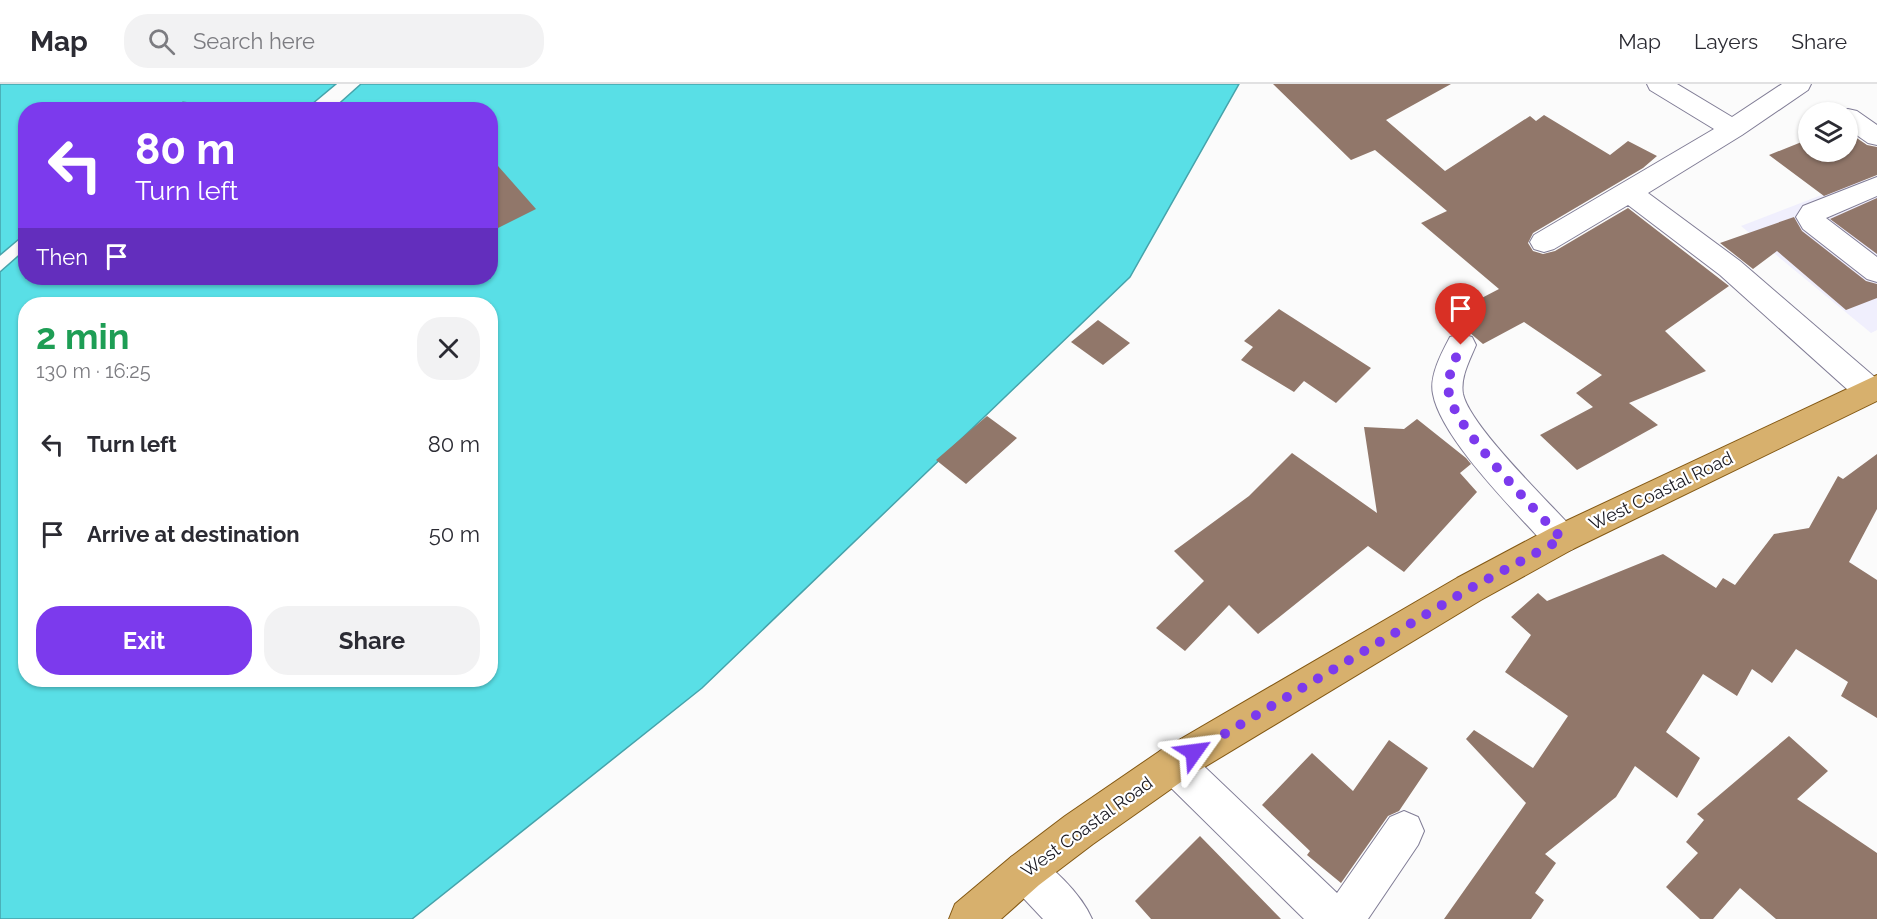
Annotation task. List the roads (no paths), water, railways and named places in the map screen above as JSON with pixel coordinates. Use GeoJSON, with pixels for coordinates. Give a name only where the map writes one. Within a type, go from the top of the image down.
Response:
{"type":"FeatureCollection","features":[{"type":"Feature","properties":{"kind":"main road","name":"West Coastal Road"},"geometry":{"type":"LineString","coordinates":[[970,919],[1025,871],[1079,830],[1174,764],[1469,589],[1562,539],[1873,388]]}},
{"type":"Feature","properties":{"kind":"street"},"geometry":{"type":"LineString","coordinates":[[1659,84],[1733,129]]}},
{"type":"Feature","properties":{"kind":"street"},"geometry":{"type":"LineString","coordinates":[[1544,242],[1630,193],[1733,129],[1799,84]]}},
{"type":"Feature","properties":{"kind":"street"},"geometry":{"type":"LineString","coordinates":[[1858,124],[1877,137]]}},
{"type":"Feature","properties":{"kind":"street"},"geometry":{"type":"LineString","coordinates":[[1877,186],[1813,213],[1810,217],[1813,222],[1877,272]]}},
{"type":"Feature","properties":{"kind":"street"},"geometry":{"type":"LineString","coordinates":[[1630,193],[1730,268],[1873,388]]}},
{"type":"Feature","properties":{"kind":"street"},"geometry":{"type":"LineString","coordinates":[[1461,345],[1449,377],[1449,394],[1456,412],[1470,436],[1562,539]]}},
{"type":"Feature","properties":{"kind":"street"},"geometry":{"type":"LineString","coordinates":[[1174,764],[1320,906],[1345,917],[1404,831]]}},
{"type":"Feature","properties":{"kind":"street"},"geometry":{"type":"LineString","coordinates":[[1025,871],[1071,919]]}},
{"type":"Feature","properties":{"kind":"water"},"geometry":{"type":"Polygon","coordinates":[[[0,84],[336,84],[314,102],[18,102],[18,240],[0,255],[0,84]]]}},
{"type":"Feature","properties":{"kind":"water"},"geometry":{"type":"Polygon","coordinates":[[[361,84],[1239,84],[1130,277],[702,688],[412,919],[0,919],[0,272],[18,256],[18,285],[498,285],[498,102],[341,102],[361,84]]]}}]}
